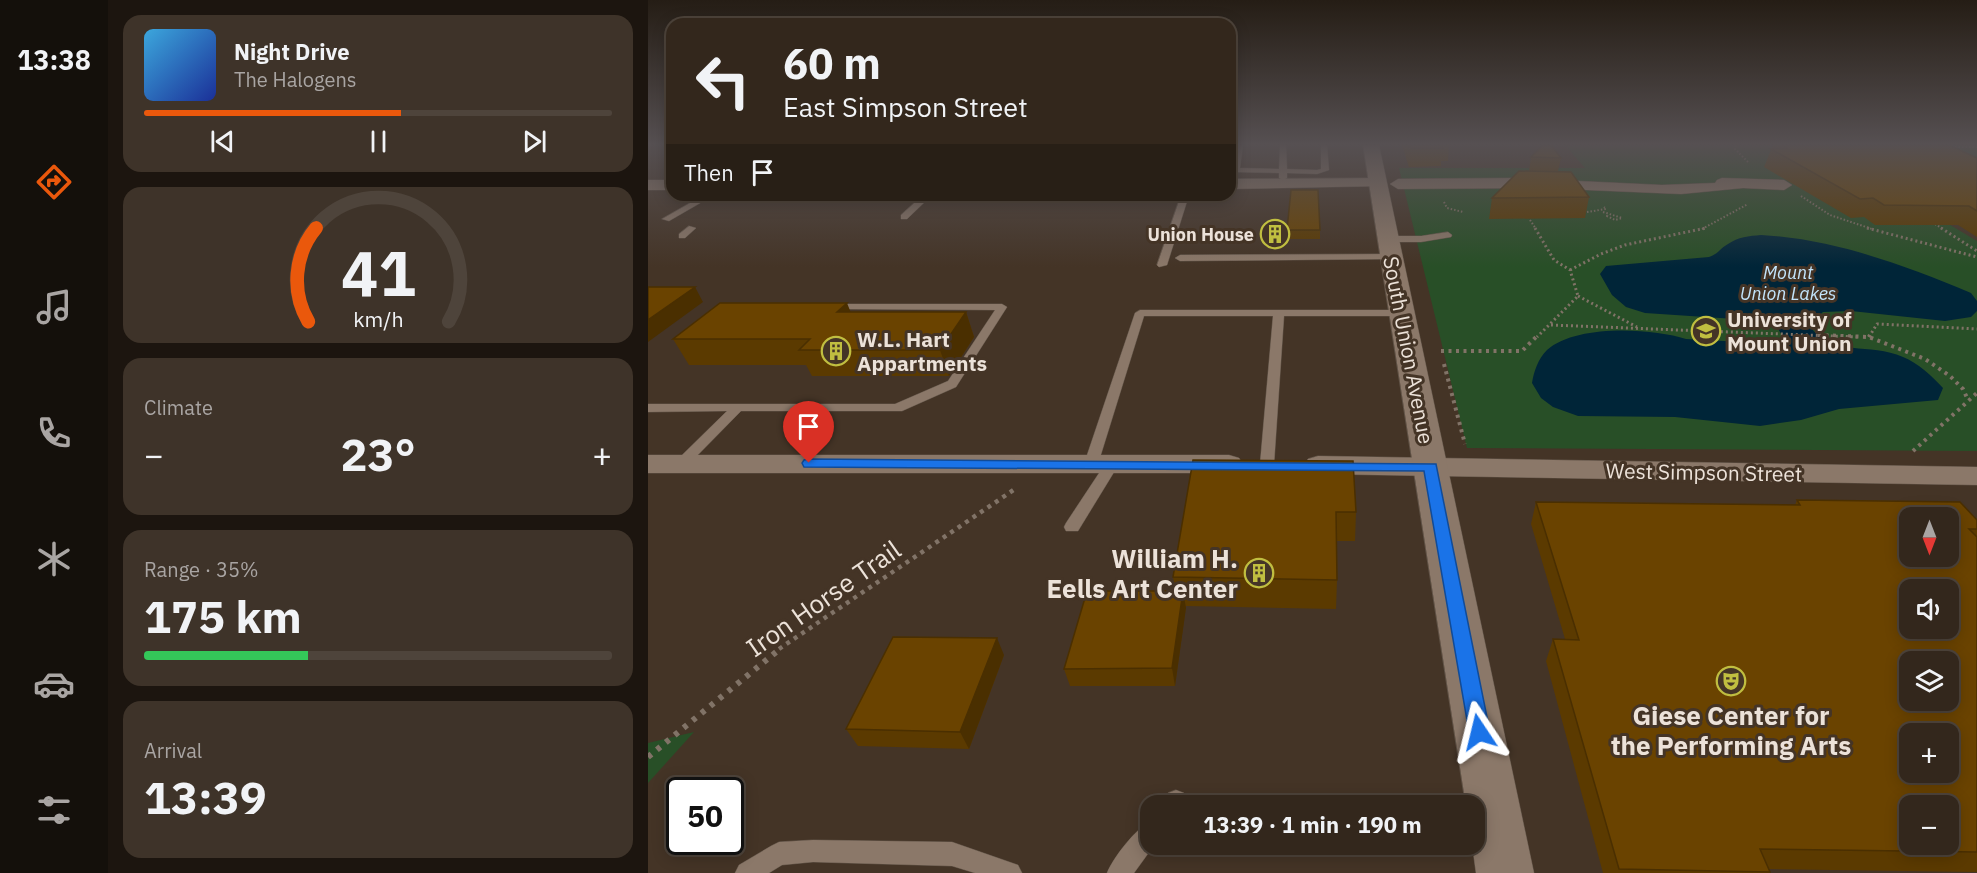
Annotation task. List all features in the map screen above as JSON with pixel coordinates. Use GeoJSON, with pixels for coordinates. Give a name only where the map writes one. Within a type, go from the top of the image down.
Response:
{"type":"FeatureCollection","features":[{"type":"Feature","properties":{"kind":"main road","name":"South Union Avenue"},"geometry":{"type":"LineString","coordinates":[[1388,186],[1390,248],[1505,873]]}},
{"type":"Feature","properties":{"kind":"street"},"geometry":{"type":"LineString","coordinates":[[1431,186],[1512,189],[1572,186]]}},
{"type":"Feature","properties":{"kind":"street"},"geometry":{"type":"LineString","coordinates":[[1593,186],[1626,189],[1701,190],[1738,186]]}},
{"type":"Feature","properties":{"kind":"street","name":"West Simpson Street"},"geometry":{"type":"LineString","coordinates":[[648,464],[1267,464],[1977,476]]}},
{"type":"Feature","properties":{"kind":"lane"},"geometry":{"type":"LineString","coordinates":[[666,219],[699,201]]}},
{"type":"Feature","properties":{"kind":"lane"},"geometry":{"type":"LineString","coordinates":[[904,217],[921,201]]}},
{"type":"Feature","properties":{"kind":"lane"},"geometry":{"type":"LineString","coordinates":[[1162,265],[1183,201]]}},
{"type":"Feature","properties":{"kind":"lane"},"geometry":{"type":"LineString","coordinates":[[682,236],[692,228]]}},
{"type":"Feature","properties":{"kind":"lane"},"geometry":{"type":"LineString","coordinates":[[1180,258],[1390,248],[1421,239],[1448,235]]}},
{"type":"Feature","properties":{"kind":"lane"},"geometry":{"type":"LineString","coordinates":[[648,408],[897,408],[952,384],[1002,307],[816,307]]}},
{"type":"Feature","properties":{"kind":"lane"},"geometry":{"type":"LineString","coordinates":[[1072,527],[1101,464],[1140,313],[1402,313]]}},
{"type":"Feature","properties":{"kind":"lane"},"geometry":{"type":"LineString","coordinates":[[1267,464],[1279,313]]}},
{"type":"Feature","properties":{"kind":"lane"},"geometry":{"type":"LineString","coordinates":[[681,464],[738,407]]}},
{"type":"Feature","properties":{"kind":"lane"},"geometry":{"type":"LineString","coordinates":[[1119,873],[1140,846]]}},
{"type":"Feature","properties":{"kind":"lane"},"geometry":{"type":"LineString","coordinates":[[747,873],[779,854],[813,851],[952,854],[1010,873]]}},
{"type":"Feature","properties":{"kind":"path"},"geometry":{"type":"LineString","coordinates":[[1570,270],[1592,257],[1616,249],[1706,228],[1759,199],[1761,195],[1745,186]]}},
{"type":"Feature","properties":{"kind":"path"},"geometry":{"type":"LineString","coordinates":[[1785,186],[1830,215],[1852,224],[1977,257]]}},
{"type":"Feature","properties":{"kind":"path"},"geometry":{"type":"LineString","coordinates":[[1602,212],[1609,215]]}},
{"type":"Feature","properties":{"kind":"path"},"geometry":{"type":"LineString","coordinates":[[1928,219],[1977,251]]}},
{"type":"Feature","properties":{"kind":"path"},"geometry":{"type":"LineString","coordinates":[[1530,220],[1554,260],[1570,270],[1578,296],[1638,327]]}},
{"type":"Feature","properties":{"kind":"path"},"geometry":{"type":"LineString","coordinates":[[1440,351],[1522,351],[1578,296]]}},
{"type":"Feature","properties":{"kind":"path"},"geometry":{"type":"LineString","coordinates":[[1869,337],[1877,324],[1890,323],[1955,330],[1977,329]]}},
{"type":"Feature","properties":{"kind":"path"},"geometry":{"type":"LineString","coordinates":[[1551,325],[1869,337],[1925,358],[1957,382],[1964,389],[1968,400]]}},
{"type":"Feature","properties":{"kind":"path"},"geometry":{"type":"LineString","coordinates":[[1922,475],[1907,457],[1977,393]]}},
{"type":"Feature","properties":{"kind":"path","name":"Iron Horse Trail"},"geometry":{"type":"LineString","coordinates":[[648,757],[782,647],[1018,487]]}},
{"type":"Feature","properties":{"kind":"green space"},"geometry":{"type":"Polygon","coordinates":[[[1403,186],[1977,186],[1977,198],[1905,198],[1977,241],[1977,451],[1467,448],[1403,186]]]}},
{"type":"Feature","properties":{"kind":"green space"},"geometry":{"type":"Polygon","coordinates":[[[694,732],[648,783],[648,743],[694,732]]]}},
{"type":"Feature","properties":{"kind":"water","name":"Mount Union Lakes"},"geometry":{"type":"Polygon","coordinates":[[[1761,235],[1815,242],[1868,255],[1971,293],[1977,301],[1977,311],[1971,317],[1945,321],[1851,311],[1823,312],[1809,325],[1818,335],[1840,346],[1878,350],[1903,357],[1914,363],[1943,388],[1938,400],[1839,409],[1801,420],[1760,426],[1675,417],[1578,416],[1553,407],[1541,398],[1532,383],[1539,361],[1547,350],[1576,336],[1595,332],[1635,331],[1654,332],[1686,339],[1780,344],[1783,337],[1777,327],[1765,321],[1645,313],[1626,307],[1612,295],[1600,274],[1606,266],[1709,257],[1736,240],[1761,235]]]}},
{"type":"Feature","properties":{"kind":"building"},"geometry":{"type":"Polygon","coordinates":[[[1504,186],[1581,186],[1589,197],[1492,198],[1504,186]]]}},
{"type":"Feature","properties":{"kind":"building"},"geometry":{"type":"Polygon","coordinates":[[[1836,186],[1977,186],[1977,211],[1969,206],[1884,205],[1873,198],[1860,199],[1836,186]]]}},
{"type":"Feature","properties":{"kind":"building"},"geometry":{"type":"Polygon","coordinates":[[[1291,190],[1318,190],[1320,230],[1287,230],[1291,190]]]}},
{"type":"Feature","properties":{"kind":"building"},"geometry":{"type":"Polygon","coordinates":[[[648,287],[695,287],[648,320],[648,287]]]}},
{"type":"Feature","properties":{"kind":"building"},"geometry":{"type":"Polygon","coordinates":[[[720,303],[847,303],[837,312],[966,312],[940,350],[799,350],[810,339],[673,339],[720,303]]]}},
{"type":"Feature","properties":{"kind":"building","name":"William H. Eells Art Center"},"geometry":{"type":"Polygon","coordinates":[[[1193,460],[1353,461],[1356,512],[1336,512],[1337,580],[1173,577],[1193,460]]]}},
{"type":"Feature","properties":{"kind":"building","name":"Giese Center for the Performing Arts"},"geometry":{"type":"Polygon","coordinates":[[[1797,500],[1960,502],[1977,520],[1977,529],[1969,529],[1977,537],[1977,852],[1959,852],[1959,795],[1899,795],[1899,851],[1760,849],[1770,872],[1619,869],[1553,639],[1579,640],[1536,502],[1800,505],[1797,500]]]}},
{"type":"Feature","properties":{"kind":"building"},"geometry":{"type":"Polygon","coordinates":[[[1087,591],[1183,591],[1172,668],[1064,669],[1087,591]]]}},
{"type":"Feature","properties":{"kind":"building"},"geometry":{"type":"Polygon","coordinates":[[[893,637],[997,638],[960,732],[846,729],[893,637]]]}},
{"type":"Feature","properties":{"kind":"place","name":"Union House"},"geometry":{"type":"Point","coordinates":[1275,234]}},
{"type":"Feature","properties":{"kind":"place","name":"University of Mount Union"},"geometry":{"type":"Point","coordinates":[1706,331]}},
{"type":"Feature","properties":{"kind":"place","name":"W.L. Hart Appartments"},"geometry":{"type":"Point","coordinates":[836,351]}},
{"type":"Feature","properties":{"kind":"place","name":"William H. Eells Art Center"},"geometry":{"type":"Point","coordinates":[1259,573]}},
{"type":"Feature","properties":{"kind":"place","name":"Giese Center for the Performing Arts"},"geometry":{"type":"Point","coordinates":[1731,681]}},
{"type":"Feature","properties":{"kind":"route"},"geometry":{"type":"LineString","coordinates":[[809,463],[1292,464],[1431,467],[1479,732]]}}]}
